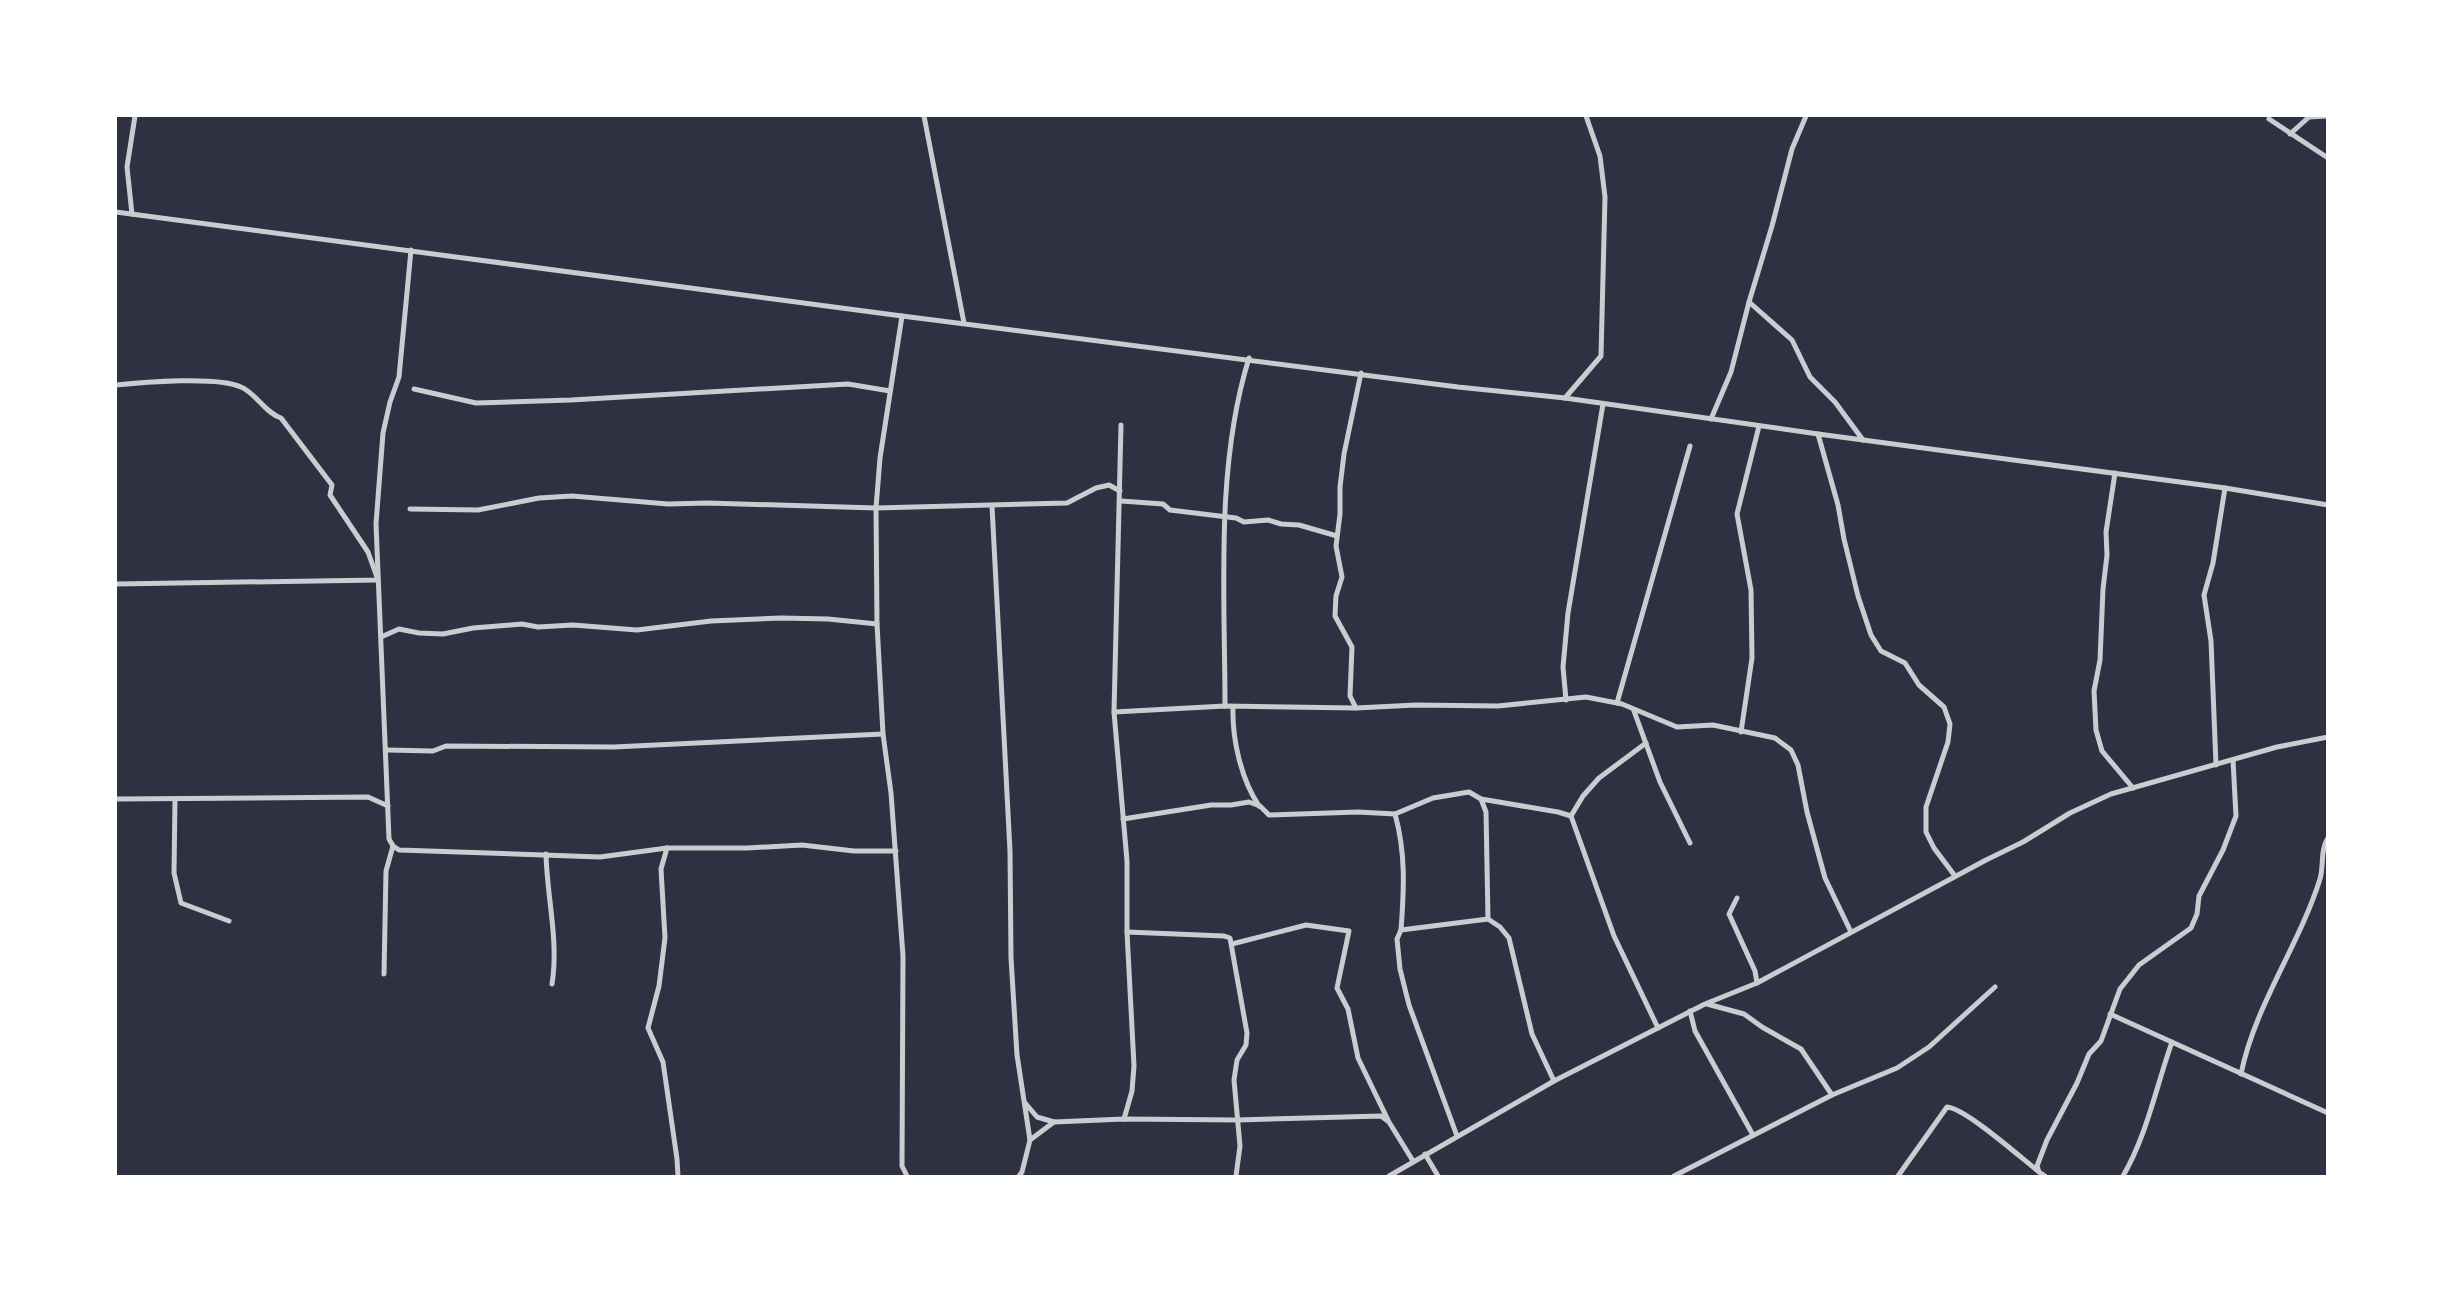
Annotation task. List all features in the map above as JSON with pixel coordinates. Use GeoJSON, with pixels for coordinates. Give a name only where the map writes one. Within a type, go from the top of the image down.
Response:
{"type":"FeatureCollection","features":[{"type":"Feature","properties":{"kind":"street"},"geometry":{"type":"LineString","coordinates":[[132,214],[128,167],[135,116]]}},
{"type":"Feature","properties":{"kind":"street"},"geometry":{"type":"LineString","coordinates":[[924,116],[964,323]]}},
{"type":"Feature","properties":{"kind":"street"},"geometry":{"type":"LineString","coordinates":[[1565,398],[1601,356],[1605,197],[1600,156],[1586,116]]}},
{"type":"Feature","properties":{"kind":"street"},"geometry":{"type":"LineString","coordinates":[[1712,420],[1731,372],[1792,148],[1806,116]]}},
{"type":"Feature","properties":{"kind":"street"},"geometry":{"type":"LineString","coordinates":[[2290,134],[2309,117],[2328,116]]}},
{"type":"Feature","properties":{"kind":"street"},"geometry":{"type":"LineString","coordinates":[[2270,117],[2290,134],[2328,158]]}},
{"type":"Feature","properties":{"kind":"street"},"geometry":{"type":"LineString","coordinates":[[116,212],[411,249],[902,316],[1565,398],[1712,420],[2225,488],[2328,505]]}},
{"type":"Feature","properties":{"kind":"street"},"geometry":{"type":"LineString","coordinates":[[411,249],[399,377],[383,433],[376,524],[389,839],[393,846],[399,850],[600,857],[667,848],[802,846],[854,851],[896,851]]}},
{"type":"Feature","properties":{"kind":"street"},"geometry":{"type":"LineString","coordinates":[[1749,302],[1792,340],[1810,377],[1835,402],[1863,440]]}},
{"type":"Feature","properties":{"kind":"street"},"geometry":{"type":"LineString","coordinates":[[902,316],[880,458],[876,508],[883,734],[896,851],[903,956],[902,1166],[907,1176]]}},
{"type":"Feature","properties":{"kind":"street"},"geometry":{"type":"LineString","coordinates":[[1225,706],[1228,466],[1240,390],[1249,358]]}},
{"type":"Feature","properties":{"kind":"street"},"geometry":{"type":"LineString","coordinates":[[1356,708],[1350,696],[1352,647],[1335,616],[1336,596],[1342,577],[1336,546],[1344,454],[1361,373]]}},
{"type":"Feature","properties":{"kind":"street"},"geometry":{"type":"LineString","coordinates":[[116,385],[142,382],[222,382],[242,387],[271,414],[281,418],[325,474],[332,485],[330,495],[368,552],[378,580]]}},
{"type":"Feature","properties":{"kind":"street"},"geometry":{"type":"LineString","coordinates":[[414,389],[476,403],[571,400],[848,384],[890,391]]}},
{"type":"Feature","properties":{"kind":"street"},"geometry":{"type":"LineString","coordinates":[[1566,700],[1563,667],[1568,613],[1603,404]]}},
{"type":"Feature","properties":{"kind":"street"},"geometry":{"type":"LineString","coordinates":[[1121,425],[1121,501],[1114,712],[1127,861],[1126,932],[1134,1066],[1132,1091],[1124,1119]]}},
{"type":"Feature","properties":{"kind":"street"},"geometry":{"type":"LineString","coordinates":[[1741,732],[1752,658],[1751,590],[1737,514],[1759,426]]}},
{"type":"Feature","properties":{"kind":"street"},"geometry":{"type":"LineString","coordinates":[[1818,434],[1838,505],[1858,596],[1871,634],[1881,651],[1905,663],[1919,685],[1944,707],[1950,724],[1948,742],[1926,807],[1926,832],[1934,848],[1956,876]]}},
{"type":"Feature","properties":{"kind":"street"},"geometry":{"type":"LineString","coordinates":[[1617,703],[1690,446]]}},
{"type":"Feature","properties":{"kind":"street"},"geometry":{"type":"LineString","coordinates":[[2115,473],[2106,532],[2107,555],[2100,660],[2094,691],[2096,730],[2102,751],[2133,788]]}},
{"type":"Feature","properties":{"kind":"street"},"geometry":{"type":"LineString","coordinates":[[410,510],[478,510],[539,498],[572,496],[668,504],[876,508],[992,506],[1067,503],[1096,488],[1109,485],[1120,491]]}},
{"type":"Feature","properties":{"kind":"street"},"geometry":{"type":"LineString","coordinates":[[2216,765],[2211,641],[2204,596],[2213,563],[2225,488]]}},
{"type":"Feature","properties":{"kind":"street"},"geometry":{"type":"LineString","coordinates":[[1121,501],[1163,504],[1170,510],[1244,522],[1268,520],[1281,524],[1299,525],[1337,536]]}},
{"type":"Feature","properties":{"kind":"street"},"geometry":{"type":"LineString","coordinates":[[992,506],[1002,728],[1010,841],[1011,958],[1017,1055],[1030,1140],[1022,1173],[1019,1176]]}},
{"type":"Feature","properties":{"kind":"street"},"geometry":{"type":"LineString","coordinates":[[116,584],[378,580]]}},
{"type":"Feature","properties":{"kind":"street"},"geometry":{"type":"LineString","coordinates":[[381,637],[399,629],[443,634],[473,628],[522,624],[538,627],[573,625],[637,630],[711,621],[781,618],[828,619],[878,624]]}},
{"type":"Feature","properties":{"kind":"street"},"geometry":{"type":"LineString","coordinates":[[1114,712],[1225,706],[1356,708],[1416,705],[1498,706],[1586,697],[1617,703],[1677,727],[1713,725],[1775,738],[1791,750],[1798,765],[1806,812],[1825,878],[1851,932]]}},
{"type":"Feature","properties":{"kind":"street"},"geometry":{"type":"LineString","coordinates":[[1233,707],[1235,737],[1249,791],[1269,815],[1358,812],[1395,814],[1433,798],[1469,792],[1481,799],[1571,816]]}},
{"type":"Feature","properties":{"kind":"street"},"geometry":{"type":"LineString","coordinates":[[1634,711],[1660,782],[1689,843]]}},
{"type":"Feature","properties":{"kind":"street"},"geometry":{"type":"LineString","coordinates":[[387,750],[433,751],[446,746],[614,747],[883,734]]}},
{"type":"Feature","properties":{"kind":"street"},"geometry":{"type":"LineString","coordinates":[[1389,1176],[1554,1081],[1690,1011],[1757,983],[2023,842],[2070,813],[2111,794],[2277,747],[2328,737]]}},
{"type":"Feature","properties":{"kind":"street"},"geometry":{"type":"LineString","coordinates":[[1571,816],[1583,796],[1599,778],[1646,743]]}},
{"type":"Feature","properties":{"kind":"street"},"geometry":{"type":"LineString","coordinates":[[2039,1172],[2037,1166],[2047,1140],[2077,1083],[2089,1054],[2101,1041],[2120,989],[2139,965],[2191,928],[2197,914],[2199,896],[2223,850],[2236,816],[2233,760]]}},
{"type":"Feature","properties":{"kind":"street"},"geometry":{"type":"LineString","coordinates":[[116,800],[368,797],[388,806]]}},
{"type":"Feature","properties":{"kind":"street"},"geometry":{"type":"LineString","coordinates":[[1481,799],[1486,812],[1488,919]]}},
{"type":"Feature","properties":{"kind":"street"},"geometry":{"type":"LineString","coordinates":[[175,800],[174,873],[181,903],[229,921]]}},
{"type":"Feature","properties":{"kind":"street"},"geometry":{"type":"LineString","coordinates":[[1124,819],[1211,805],[1249,802],[1260,806]]}},
{"type":"Feature","properties":{"kind":"street"},"geometry":{"type":"LineString","coordinates":[[1395,814],[1401,837],[1405,873],[1401,930],[1396,939],[1400,969],[1410,1005],[1457,1136]]}},
{"type":"Feature","properties":{"kind":"street"},"geometry":{"type":"LineString","coordinates":[[1571,816],[1614,936],[1658,1028]]}},
{"type":"Feature","properties":{"kind":"street"},"geometry":{"type":"LineString","coordinates":[[2241,1074],[2250,1036],[2298,934],[2321,876],[2324,844],[2328,838]]}},
{"type":"Feature","properties":{"kind":"street"},"geometry":{"type":"LineString","coordinates":[[384,974],[386,871],[393,846]]}},
{"type":"Feature","properties":{"kind":"street"},"geometry":{"type":"LineString","coordinates":[[667,848],[661,869],[665,938],[659,986],[648,1028],[663,1062],[678,1176]]}},
{"type":"Feature","properties":{"kind":"street"},"geometry":{"type":"LineString","coordinates":[[546,854],[547,885],[556,959],[552,984]]}},
{"type":"Feature","properties":{"kind":"street"},"geometry":{"type":"LineString","coordinates":[[1737,898],[1728,914],[1755,971],[1757,983]]}},
{"type":"Feature","properties":{"kind":"street"},"geometry":{"type":"LineString","coordinates":[[1401,930],[1488,919],[1500,927],[1509,938],[1532,1034],[1554,1081]]}},
{"type":"Feature","properties":{"kind":"street"},"geometry":{"type":"LineString","coordinates":[[1232,944],[1306,925],[1349,931],[1337,988],[1348,1009],[1358,1058],[1389,1122],[1413,1161]]}},
{"type":"Feature","properties":{"kind":"street"},"geometry":{"type":"LineString","coordinates":[[1126,932],[1230,938],[1247,1033],[1246,1045],[1237,1060],[1234,1080],[1240,1146],[1236,1176]]}},
{"type":"Feature","properties":{"kind":"street"},"geometry":{"type":"LineString","coordinates":[[1674,1176],[1832,1095],[1897,1068],[1929,1047],[1995,987]]}},
{"type":"Feature","properties":{"kind":"street"},"geometry":{"type":"LineString","coordinates":[[1705,1004],[1744,1014],[1801,1049],[1832,1095]]}},
{"type":"Feature","properties":{"kind":"street"},"geometry":{"type":"LineString","coordinates":[[1690,1011],[1695,1031],[1753,1135]]}},
{"type":"Feature","properties":{"kind":"street"},"geometry":{"type":"LineString","coordinates":[[2110,1014],[2328,1113]]}},
{"type":"Feature","properties":{"kind":"street"},"geometry":{"type":"LineString","coordinates":[[2123,1176],[2148,1120],[2156,1086],[2172,1042]]}},
{"type":"Feature","properties":{"kind":"street"},"geometry":{"type":"LineString","coordinates":[[1025,1103],[1037,1117],[1054,1122],[1124,1119],[1238,1120],[1368,1115],[1381,1116],[1389,1122]]}},
{"type":"Feature","properties":{"kind":"street"},"geometry":{"type":"LineString","coordinates":[[1898,1176],[1947,1107],[1954,1107],[1970,1116],[1987,1132],[2045,1176]]}},
{"type":"Feature","properties":{"kind":"street"},"geometry":{"type":"LineString","coordinates":[[1030,1140],[1054,1122]]}},
{"type":"Feature","properties":{"kind":"street"},"geometry":{"type":"LineString","coordinates":[[1425,1154],[1438,1176]]}}]}
